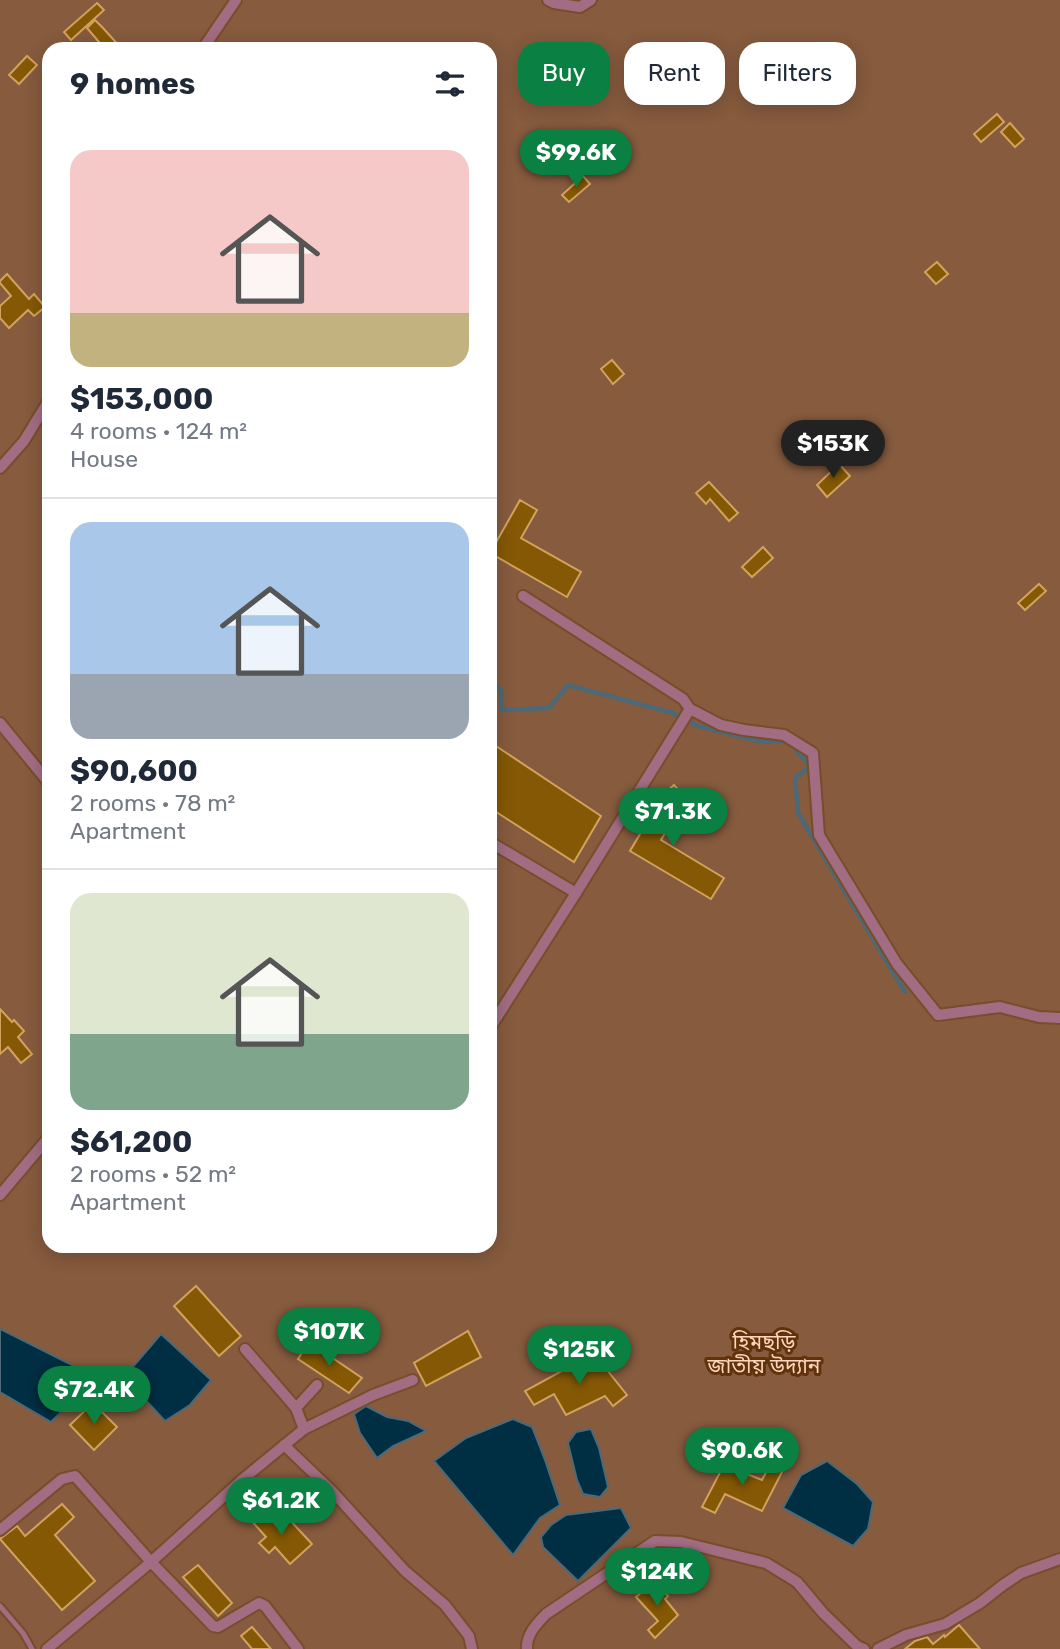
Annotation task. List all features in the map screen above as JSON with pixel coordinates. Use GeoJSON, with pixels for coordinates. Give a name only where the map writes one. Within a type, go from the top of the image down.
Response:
{"type":"FeatureCollection","features":[{"type":"Feature","properties":{"kind":"street"},"geometry":{"type":"LineString","coordinates":[[207,42],[236,0]]}},
{"type":"Feature","properties":{"kind":"street"},"geometry":{"type":"LineString","coordinates":[[548,0],[580,7],[591,0]]}},
{"type":"Feature","properties":{"kind":"street"},"geometry":{"type":"LineString","coordinates":[[0,468],[24,441],[42,411]]}},
{"type":"Feature","properties":{"kind":"street"},"geometry":{"type":"LineString","coordinates":[[523,596],[682,699],[691,709],[721,725],[784,735],[813,753],[819,835],[897,964],[938,1015],[1000,1007],[1039,1017],[1060,1018]]}},
{"type":"Feature","properties":{"kind":"street"},"geometry":{"type":"LineString","coordinates":[[497,1017],[691,709]]}},
{"type":"Feature","properties":{"kind":"street"},"geometry":{"type":"LineString","coordinates":[[0,723],[42,774]]}},
{"type":"Feature","properties":{"kind":"street"},"geometry":{"type":"LineString","coordinates":[[497,846],[576,893]]}},
{"type":"Feature","properties":{"kind":"street"},"geometry":{"type":"LineString","coordinates":[[0,1195],[42,1145]]}},
{"type":"Feature","properties":{"kind":"street"},"geometry":{"type":"LineString","coordinates":[[245,1349],[296,1408],[304,1429]]}},
{"type":"Feature","properties":{"kind":"street"},"geometry":{"type":"LineString","coordinates":[[47,1649],[304,1429],[373,1395],[413,1380]]}},
{"type":"Feature","properties":{"kind":"street"},"geometry":{"type":"LineString","coordinates":[[296,1408],[317,1385]]}},
{"type":"Feature","properties":{"kind":"street"},"geometry":{"type":"LineString","coordinates":[[284,1445],[332,1491],[405,1571],[445,1605],[469,1636],[472,1649]]}},
{"type":"Feature","properties":{"kind":"street"},"geometry":{"type":"LineString","coordinates":[[0,1530],[62,1479],[75,1476],[151,1562],[213,1626],[218,1627],[259,1603],[265,1606],[298,1649]]}},
{"type":"Feature","properties":{"kind":"street"},"geometry":{"type":"LineString","coordinates":[[527,1649],[526,1643],[532,1630],[546,1614],[655,1541],[681,1542],[766,1563],[797,1582],[823,1613],[857,1646],[864,1649]]}},
{"type":"Feature","properties":{"kind":"street"},"geometry":{"type":"LineString","coordinates":[[878,1649],[906,1635],[945,1624],[1021,1573],[1060,1559]]}},
{"type":"Feature","properties":{"kind":"lane"},"geometry":{"type":"LineString","coordinates":[[0,1606],[23,1633],[32,1649]]}},
{"type":"Feature","properties":{"kind":"green space","name":"হিমছড়ি জাতীয় উদ্যান"},"geometry":{"type":"Polygon","coordinates":[[[0,0],[1060,0],[1060,1649],[0,1649],[0,0]]]}},
{"type":"Feature","properties":{"kind":"water"},"geometry":{"type":"Polygon","coordinates":[[[0,1329],[96,1377],[51,1422],[0,1392],[0,1329]]]}},
{"type":"Feature","properties":{"kind":"water"},"geometry":{"type":"Polygon","coordinates":[[[161,1334],[211,1380],[190,1405],[165,1421],[124,1377],[161,1334]]]}},
{"type":"Feature","properties":{"kind":"water"},"geometry":{"type":"Polygon","coordinates":[[[366,1406],[387,1417],[408,1421],[426,1431],[393,1446],[377,1458],[360,1433],[354,1414],[366,1406]]]}},
{"type":"Feature","properties":{"kind":"water"},"geometry":{"type":"Polygon","coordinates":[[[513,1419],[532,1427],[560,1505],[540,1518],[513,1555],[434,1461],[466,1438],[513,1419]]]}},
{"type":"Feature","properties":{"kind":"water"},"geometry":{"type":"Polygon","coordinates":[[[591,1429],[599,1448],[608,1487],[600,1497],[583,1494],[568,1443],[576,1432],[591,1429]]]}},
{"type":"Feature","properties":{"kind":"water"},"geometry":{"type":"Polygon","coordinates":[[[827,1461],[857,1484],[873,1502],[868,1529],[853,1546],[783,1508],[801,1475],[827,1461]]]}},
{"type":"Feature","properties":{"kind":"water"},"geometry":{"type":"Polygon","coordinates":[[[621,1508],[631,1528],[578,1581],[543,1547],[541,1537],[551,1525],[566,1515],[621,1508]]]}},
{"type":"Feature","properties":{"kind":"building"},"geometry":{"type":"Polygon","coordinates":[[[97,3],[104,10],[71,40],[64,32],[97,3]]]}},
{"type":"Feature","properties":{"kind":"building"},"geometry":{"type":"Polygon","coordinates":[[[95,20],[115,42],[99,42],[87,28],[95,20]]]}},
{"type":"Feature","properties":{"kind":"building"},"geometry":{"type":"Polygon","coordinates":[[[27,56],[37,65],[19,84],[9,75],[27,56]]]}},
{"type":"Feature","properties":{"kind":"building"},"geometry":{"type":"Polygon","coordinates":[[[997,114],[1004,122],[981,142],[974,134],[997,114]]]}},
{"type":"Feature","properties":{"kind":"building"},"geometry":{"type":"Polygon","coordinates":[[[1010,123],[1024,139],[1015,147],[1001,132],[1010,123]]]}},
{"type":"Feature","properties":{"kind":"building"},"geometry":{"type":"Polygon","coordinates":[[[583,176],[590,184],[569,202],[562,195],[583,176]]]}},
{"type":"Feature","properties":{"kind":"building"},"geometry":{"type":"Polygon","coordinates":[[[937,262],[948,274],[936,284],[925,272],[937,262]]]}},
{"type":"Feature","properties":{"kind":"building"},"geometry":{"type":"Polygon","coordinates":[[[7,274],[29,299],[34,294],[42,303],[42,309],[34,316],[28,310],[9,328],[0,318],[0,306],[11,296],[0,281],[7,274]]]}},
{"type":"Feature","properties":{"kind":"building"},"geometry":{"type":"Polygon","coordinates":[[[612,360],[624,374],[613,384],[601,369],[612,360]]]}},
{"type":"Feature","properties":{"kind":"building"},"geometry":{"type":"Polygon","coordinates":[[[839,464],[850,476],[827,497],[817,485],[839,464]]]}},
{"type":"Feature","properties":{"kind":"building"},"geometry":{"type":"Polygon","coordinates":[[[709,482],[738,513],[729,521],[710,499],[706,504],[696,493],[709,482]]]}},
{"type":"Feature","properties":{"kind":"building"},"geometry":{"type":"Polygon","coordinates":[[[520,500],[537,510],[521,538],[581,572],[567,597],[497,557],[497,541],[520,500]]]}},
{"type":"Feature","properties":{"kind":"building"},"geometry":{"type":"Polygon","coordinates":[[[763,547],[773,558],[752,577],[742,567],[763,547]]]}},
{"type":"Feature","properties":{"kind":"building"},"geometry":{"type":"Polygon","coordinates":[[[1039,584],[1046,591],[1025,610],[1018,603],[1039,584]]]}},
{"type":"Feature","properties":{"kind":"building"},"geometry":{"type":"Polygon","coordinates":[[[497,747],[601,816],[574,862],[497,812],[497,747]]]}},
{"type":"Feature","properties":{"kind":"building"},"geometry":{"type":"Polygon","coordinates":[[[674,785],[688,801],[680,808],[661,840],[724,878],[711,899],[630,851],[664,794],[674,785]]]}},
{"type":"Feature","properties":{"kind":"building"},"geometry":{"type":"Polygon","coordinates":[[[0,1009],[24,1031],[18,1037],[32,1054],[21,1063],[8,1047],[0,1054],[0,1009]]]}},
{"type":"Feature","properties":{"kind":"building"},"geometry":{"type":"Polygon","coordinates":[[[196,1286],[241,1336],[219,1356],[174,1306],[196,1286]]]}},
{"type":"Feature","properties":{"kind":"building"},"geometry":{"type":"Polygon","coordinates":[[[468,1331],[481,1357],[426,1386],[414,1363],[468,1331]]]}},
{"type":"Feature","properties":{"kind":"building"},"geometry":{"type":"Polygon","coordinates":[[[309,1342],[362,1378],[349,1393],[298,1359],[309,1342]]]}},
{"type":"Feature","properties":{"kind":"building"},"geometry":{"type":"Polygon","coordinates":[[[591,1350],[627,1395],[613,1406],[605,1396],[566,1415],[554,1394],[534,1405],[525,1391],[573,1365],[591,1350]]]}},
{"type":"Feature","properties":{"kind":"building"},"geometry":{"type":"Polygon","coordinates":[[[93,1403],[117,1427],[94,1450],[70,1425],[93,1403]]]}},
{"type":"Feature","properties":{"kind":"building"},"geometry":{"type":"Polygon","coordinates":[[[727,1459],[740,1465],[737,1470],[762,1480],[770,1465],[782,1472],[762,1511],[725,1494],[715,1513],[702,1507],[727,1459]]]}},
{"type":"Feature","properties":{"kind":"building"},"geometry":{"type":"Polygon","coordinates":[[[62,1504],[74,1517],[55,1535],[95,1581],[62,1610],[0,1539],[17,1526],[25,1536],[62,1504]]]}},
{"type":"Feature","properties":{"kind":"building"},"geometry":{"type":"Polygon","coordinates":[[[262,1509],[277,1526],[287,1517],[312,1544],[290,1564],[275,1547],[269,1553],[259,1543],[266,1537],[250,1519],[262,1509]]]}},
{"type":"Feature","properties":{"kind":"building"},"geometry":{"type":"Polygon","coordinates":[[[198,1565],[232,1603],[218,1616],[183,1577],[198,1565]]]}},
{"type":"Feature","properties":{"kind":"building"},"geometry":{"type":"Polygon","coordinates":[[[655,1581],[668,1596],[665,1599],[678,1615],[655,1638],[648,1630],[658,1621],[636,1597],[655,1581]]]}},
{"type":"Feature","properties":{"kind":"building"},"geometry":{"type":"Polygon","coordinates":[[[959,1625],[980,1649],[905,1649],[915,1641],[927,1637],[933,1644],[959,1625]]]}},
{"type":"Feature","properties":{"kind":"building"},"geometry":{"type":"Polygon","coordinates":[[[252,1627],[271,1649],[252,1649],[241,1636],[252,1627]]]}},
{"type":"Feature","properties":{"kind":"waterway"},"geometry":{"type":"LineString","coordinates":[[497,687],[501,690],[502,710],[549,708],[568,685],[673,713],[698,726],[758,741],[791,741],[797,752],[811,766],[795,778],[798,813],[905,992]]}}]}
